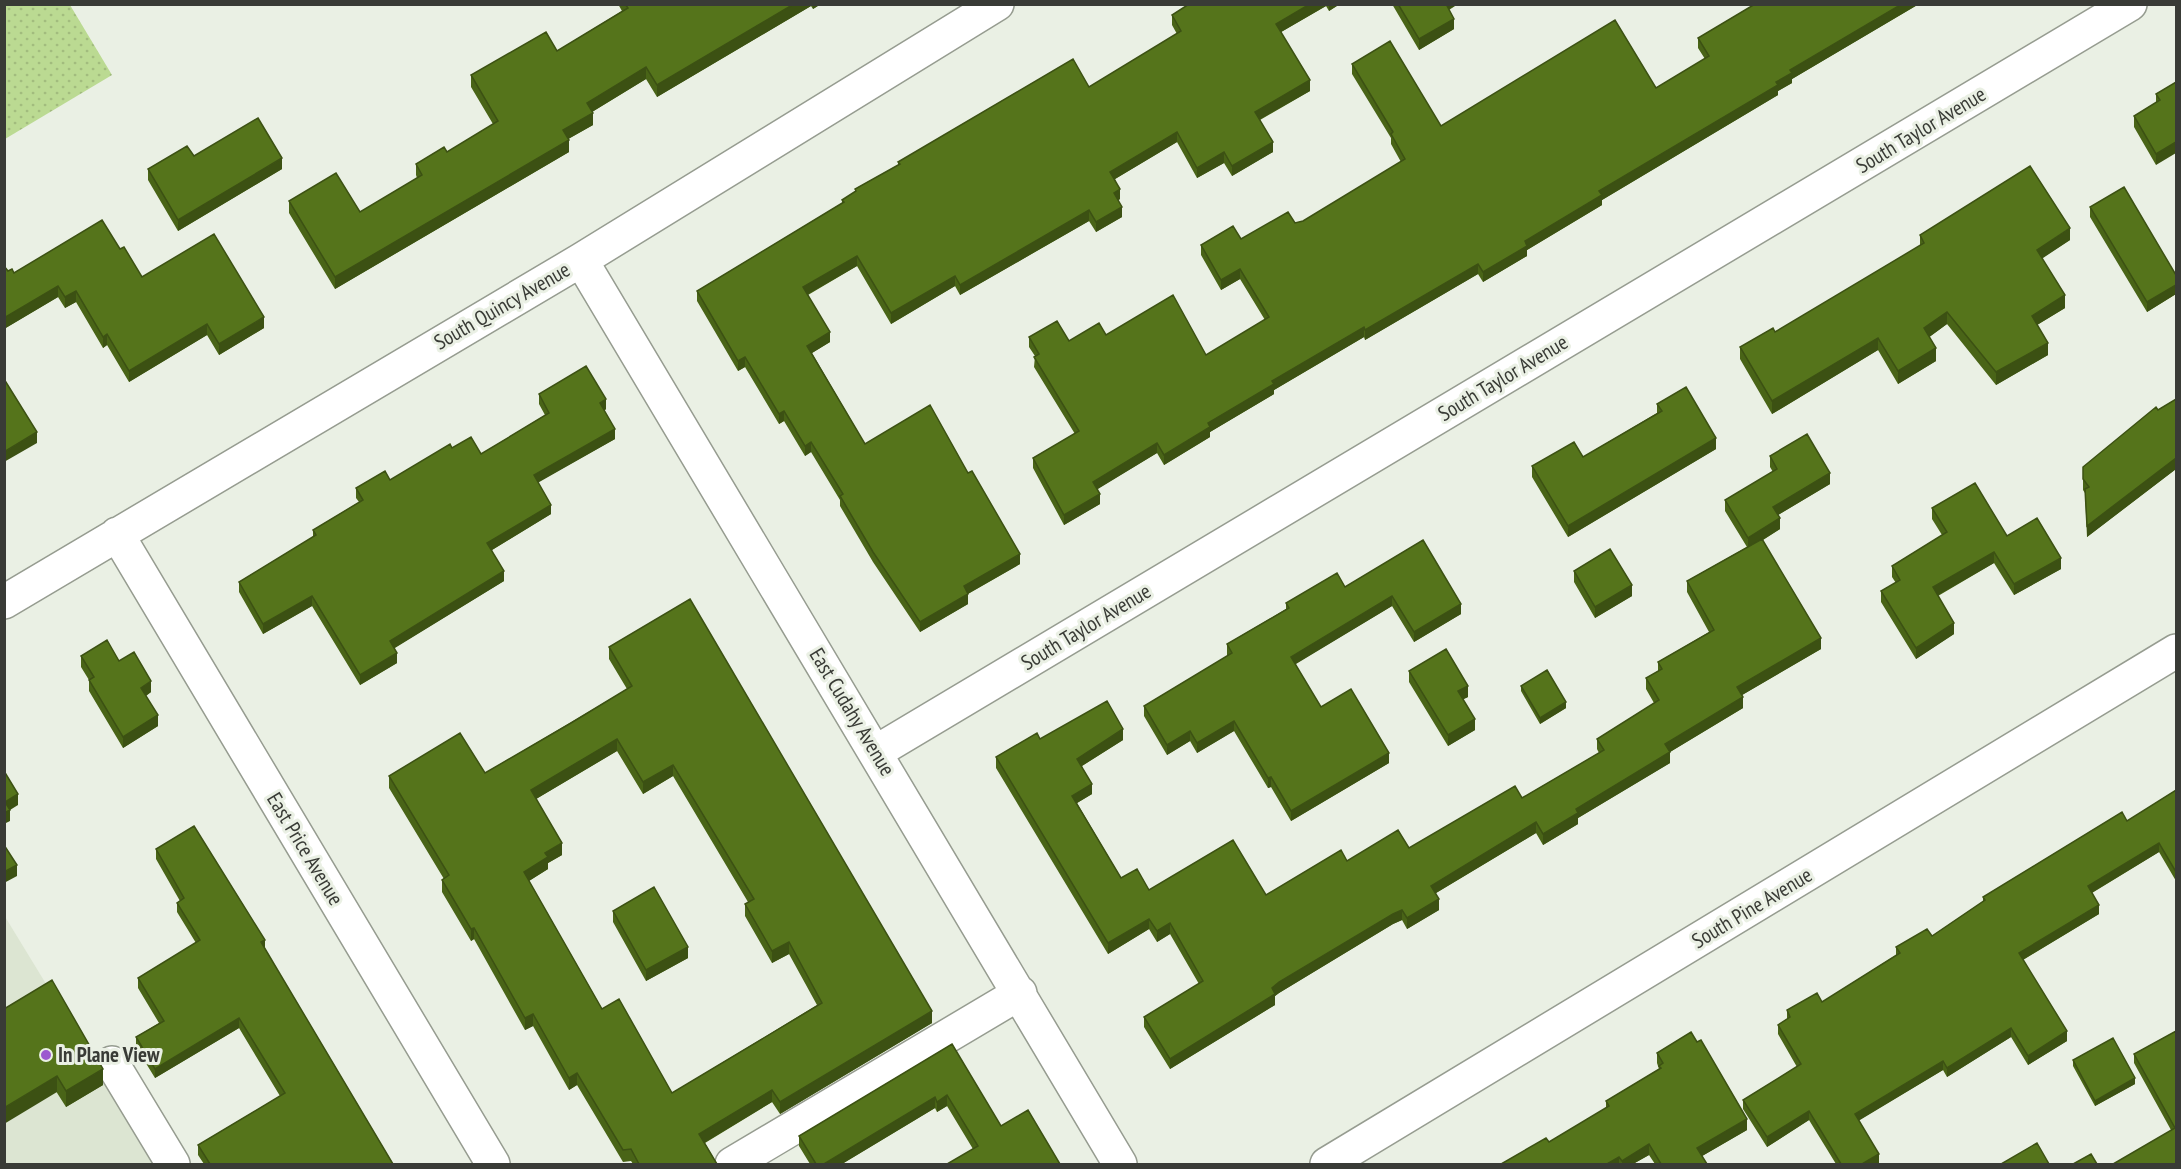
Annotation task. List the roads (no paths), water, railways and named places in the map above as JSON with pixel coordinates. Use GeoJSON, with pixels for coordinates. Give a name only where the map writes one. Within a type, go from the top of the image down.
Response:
{"type":"FeatureCollection","features":[{"type":"Feature","properties":{"kind":"street","name":"South Quincy Avenue"},"geometry":{"type":"LineString","coordinates":[[4,602],[581,260],[997,4]]}},
{"type":"Feature","properties":{"kind":"street","name":"South Taylor Avenue"},"geometry":{"type":"LineString","coordinates":[[876,752],[2130,4]]}},
{"type":"Feature","properties":{"kind":"street","name":"East Cudahy Avenue"},"geometry":{"type":"LineString","coordinates":[[581,260],[1120,1164]]}},
{"type":"Feature","properties":{"kind":"street","name":"East Price Avenue"},"geometry":{"type":"LineString","coordinates":[[117,534],[493,1164]]}},
{"type":"Feature","properties":{"kind":"street","name":"South Pine Avenue"},"geometry":{"type":"LineString","coordinates":[[1327,1164],[2176,651]]}},
{"type":"Feature","properties":{"kind":"street"},"geometry":{"type":"LineString","coordinates":[[732,1164],[1020,993]]}},
{"type":"Feature","properties":{"kind":"street"},"geometry":{"type":"LineString","coordinates":[[112,1063],[173,1164]]}},
{"type":"Feature","properties":{"kind":"place","name":"In Plane View"},"geometry":{"type":"Point","coordinates":[46,1055]}}]}
